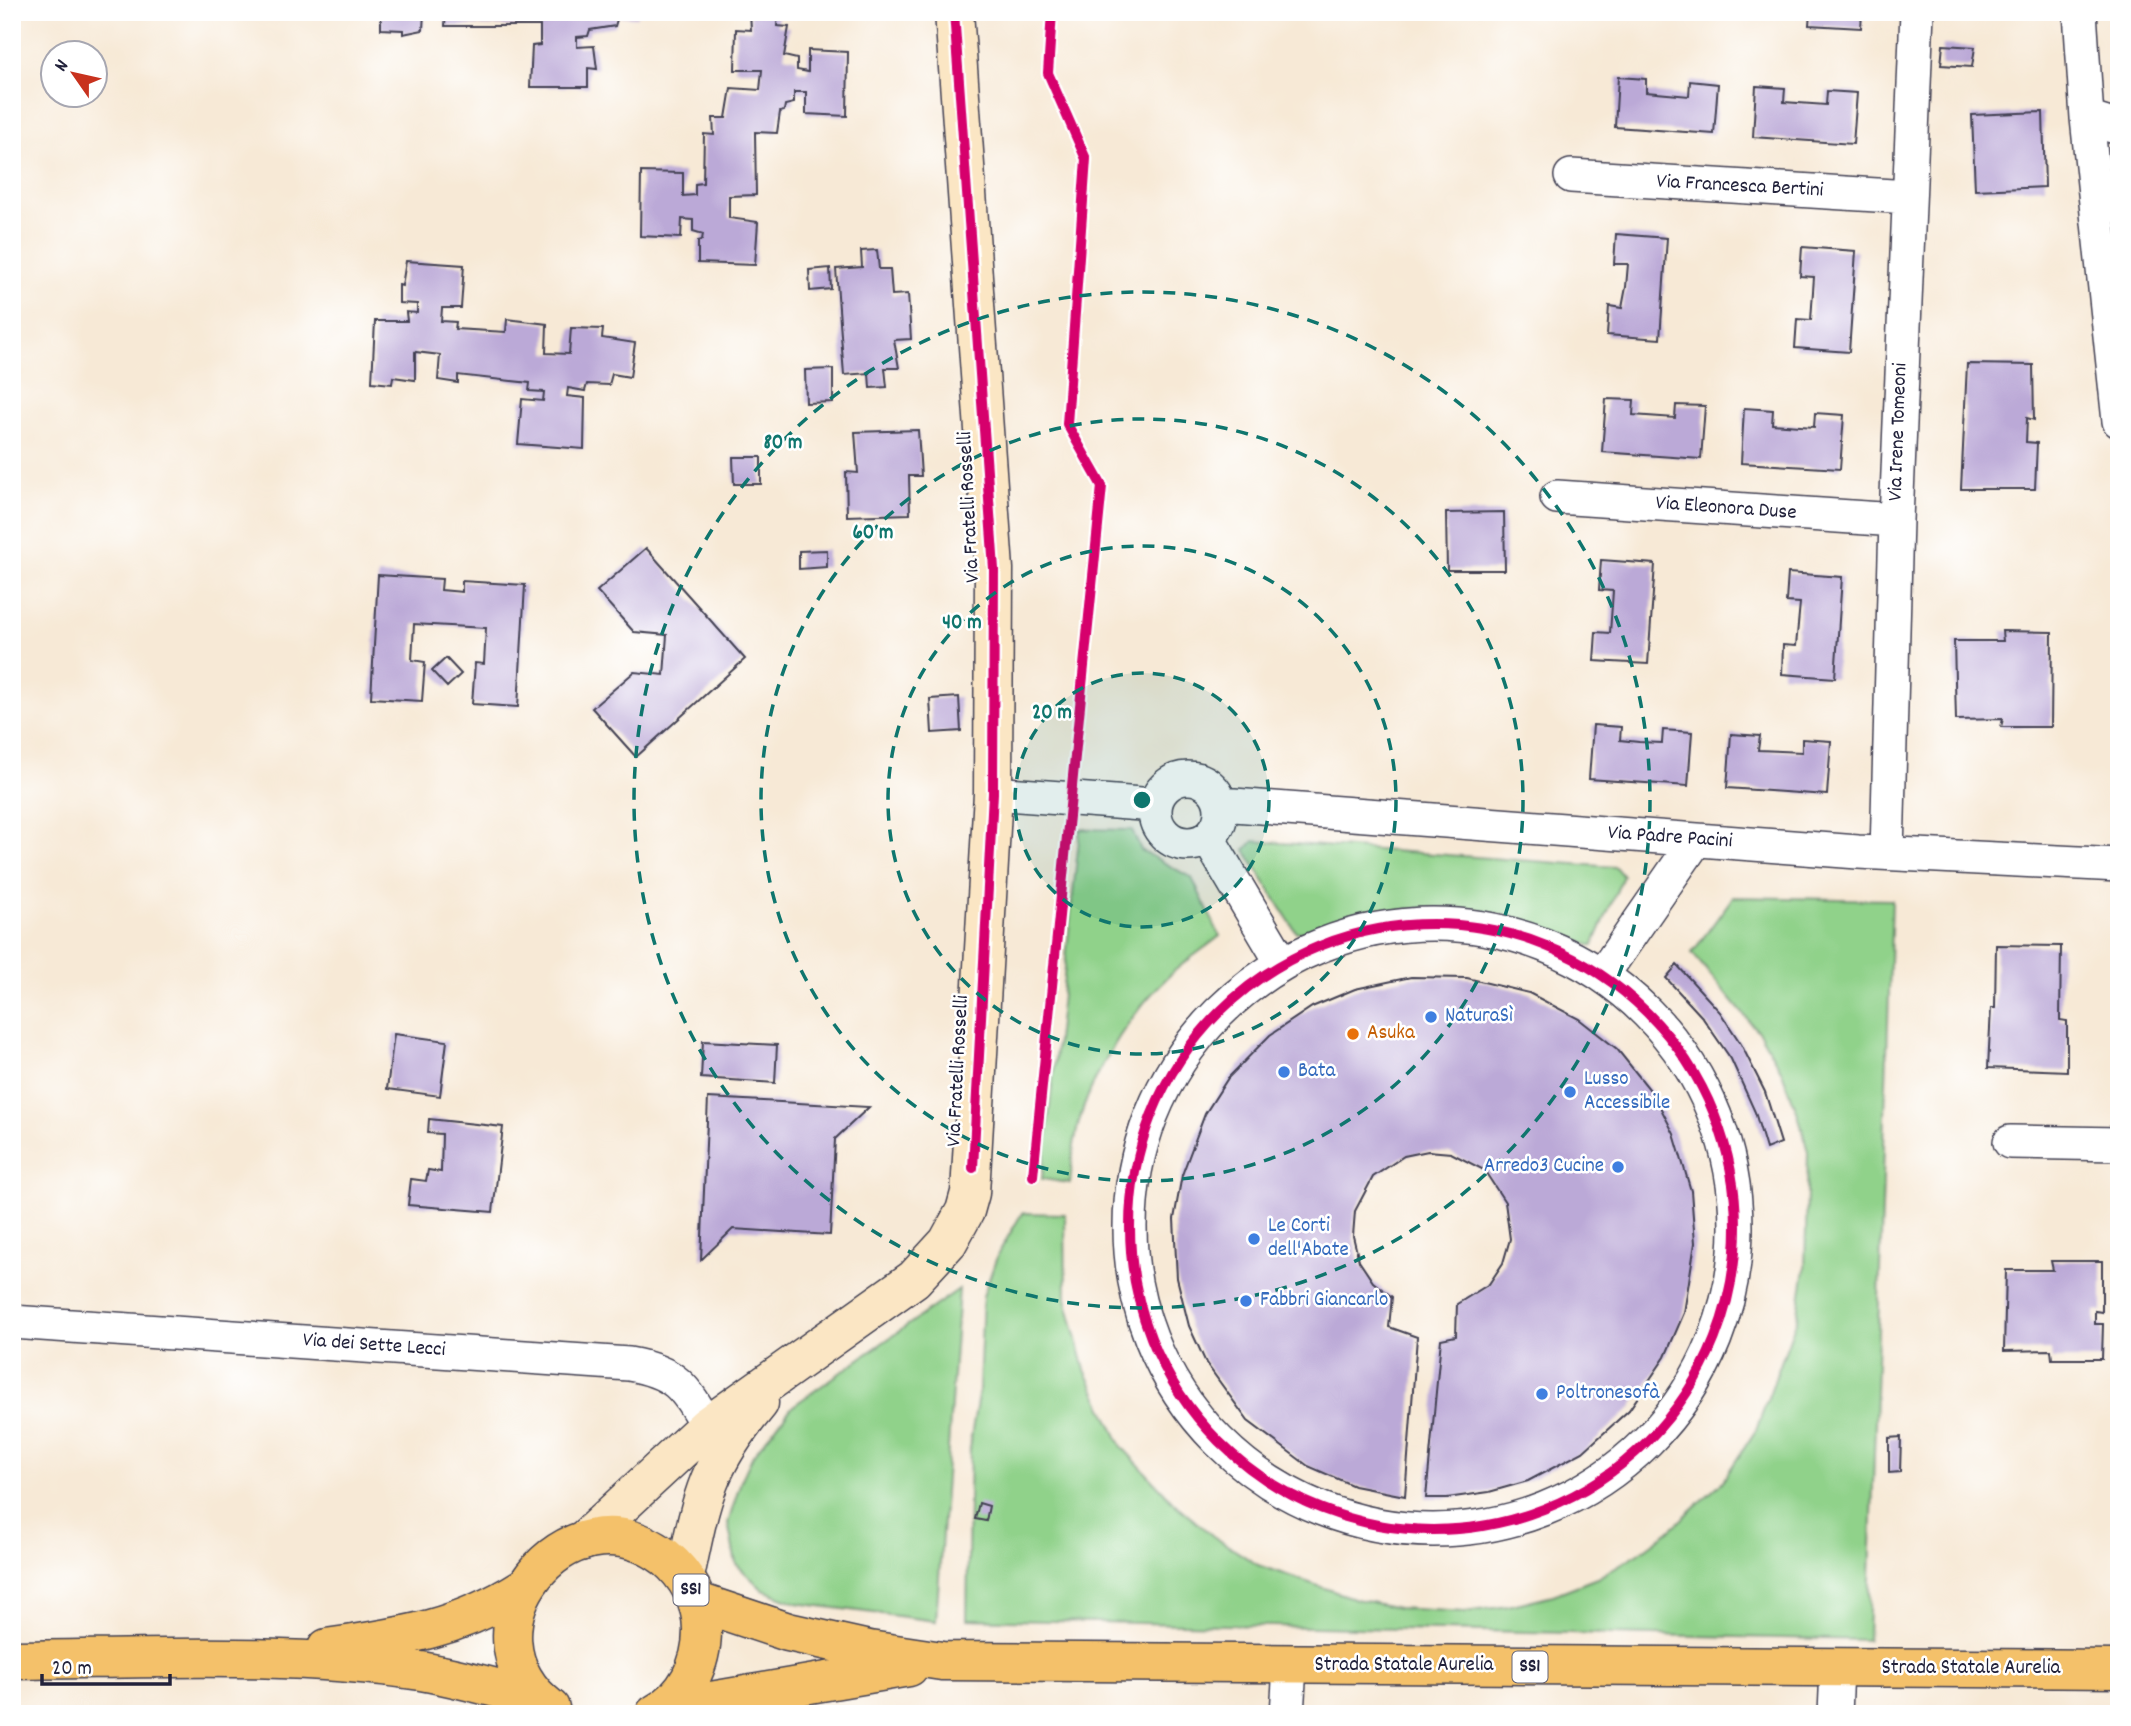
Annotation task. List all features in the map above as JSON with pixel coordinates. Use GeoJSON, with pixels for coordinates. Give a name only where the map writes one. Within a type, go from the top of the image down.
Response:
{"type":"FeatureCollection","features":[{"type":"Feature","properties":{"kind":"main road","name":"SS1"},"geometry":{"type":"LineString","coordinates":[[260,1658],[421,1633],[491,1609],[523,1588],[554,1554],[583,1541],[621,1538],[657,1552],[691,1590],[702,1632],[698,1661],[679,1695],[660,1711]]}},
{"type":"Feature","properties":{"kind":"main road","name":"SS1"},"geometry":{"type":"LineString","coordinates":[[523,1588],[516,1607],[513,1647],[527,1684],[548,1707]]}},
{"type":"Feature","properties":{"kind":"main road","name":"Strada Statale Aurelia"},"geometry":{"type":"LineString","coordinates":[[691,1590],[788,1632],[942,1661],[1290,1666],[2119,1670]]}},
{"type":"Feature","properties":{"kind":"main road","name":"SS1"},"geometry":{"type":"LineString","coordinates":[[12,1660],[260,1658],[419,1671],[548,1707]]}},
{"type":"Feature","properties":{"kind":"main road","name":"Strada Statale Aurelia"},"geometry":{"type":"LineString","coordinates":[[660,1711],[942,1661]]}},
{"type":"Feature","properties":{"kind":"street","name":"Via Fratelli Rosselli"},"geometry":{"type":"LineString","coordinates":[[583,1541],[707,1426],[914,1279],[939,1254],[965,1211],[973,1168],[993,793],[994,569],[966,144],[954,12]]}},
{"type":"Feature","properties":{"kind":"street","name":"Via Irene Tomeoni"},"geometry":{"type":"LineString","coordinates":[[1887,853],[1896,520],[1917,12]]}},
{"type":"Feature","properties":{"kind":"street"},"geometry":{"type":"LineString","coordinates":[[2080,12],[2087,118],[2119,421]]}},
{"type":"Feature","properties":{"kind":"street"},"geometry":{"type":"LineString","coordinates":[[2087,118],[2119,128]]}},
{"type":"Feature","properties":{"kind":"street","name":"Via Francesca Bertini"},"geometry":{"type":"LineString","coordinates":[[1571,176],[1909,197]]}},
{"type":"Feature","properties":{"kind":"street","name":"Via Eleonora Duse"},"geometry":{"type":"LineString","coordinates":[[1557,497],[1896,520]]}},
{"type":"Feature","properties":{"kind":"street"},"geometry":{"type":"LineString","coordinates":[[1192,777],[1211,786],[1221,804],[1220,823],[1208,838],[1187,844],[1166,836],[1155,817],[1155,805],[1164,787],[1182,778],[1192,777]]}},
{"type":"Feature","properties":{"kind":"street"},"geometry":{"type":"LineString","coordinates":[[993,793],[1155,805]]}},
{"type":"Feature","properties":{"kind":"street","name":"Via Padre Pacini"},"geometry":{"type":"LineString","coordinates":[[1221,804],[1887,853],[2119,865]]}},
{"type":"Feature","properties":{"kind":"street"},"geometry":{"type":"LineString","coordinates":[[1208,838],[1281,961]]}},
{"type":"Feature","properties":{"kind":"street"},"geometry":{"type":"LineString","coordinates":[[1603,974],[1696,840]]}},
{"type":"Feature","properties":{"kind":"street"},"geometry":{"type":"LineString","coordinates":[[1436,927],[1511,936],[1570,956],[1603,974],[1633,996],[1660,1025],[1699,1079],[1716,1113],[1738,1205],[1734,1266],[1724,1312],[1698,1375],[1679,1404],[1660,1429],[1599,1482],[1546,1510],[1490,1526],[1438,1530],[1385,1525],[1339,1515],[1288,1492],[1253,1470],[1223,1443],[1165,1369],[1147,1331],[1135,1271],[1130,1212],[1135,1161],[1144,1128],[1156,1098],[1193,1040],[1233,995],[1281,961],[1328,941],[1385,931],[1436,927]]}},
{"type":"Feature","properties":{"kind":"street"},"geometry":{"type":"LineString","coordinates":[[2010,1142],[2119,1144]]}},
{"type":"Feature","properties":{"kind":"street","name":"Via dei Sette Lecci"},"geometry":{"type":"LineString","coordinates":[[12,1322],[629,1364],[652,1368],[675,1379],[692,1399],[707,1426]]}},
{"type":"Feature","properties":{"kind":"street","name":"Via Fratelli Rosselli"},"geometry":{"type":"LineString","coordinates":[[691,1590],[704,1488],[716,1461],[734,1433],[791,1368]]}},
{"type":"Feature","properties":{"kind":"street"},"geometry":{"type":"LineString","coordinates":[[1287,1714],[1290,1666]]}},
{"type":"Feature","properties":{"kind":"street"},"geometry":{"type":"LineString","coordinates":[[1835,1714],[1838,1669]]}},
{"type":"Feature","properties":{"kind":"green space"},"geometry":{"type":"Polygon","coordinates":[[[1080,829],[1132,830],[1141,850],[1192,878],[1220,936],[1176,970],[1155,991],[1110,1051],[1080,1119],[1070,1183],[1042,1179],[1080,829]]]}},
{"type":"Feature","properties":{"kind":"green space"},"geometry":{"type":"Polygon","coordinates":[[[1254,841],[1615,867],[1623,876],[1593,946],[1511,917],[1461,908],[1395,911],[1308,932],[1296,932],[1245,850],[1254,841]]]}},
{"type":"Feature","properties":{"kind":"green space"},"geometry":{"type":"Polygon","coordinates":[[[1733,897],[1892,900],[1868,1640],[967,1619],[970,1442],[979,1390],[983,1296],[998,1254],[1022,1213],[1065,1214],[1066,1298],[1085,1370],[1122,1447],[1176,1505],[1213,1536],[1258,1565],[1356,1599],[1398,1608],[1465,1612],[1508,1606],[1553,1595],[1597,1578],[1669,1531],[1722,1482],[1756,1430],[1797,1319],[1805,1269],[1808,1152],[1798,1114],[1782,1072],[1760,1034],[1692,953],[1733,897]]]}},
{"type":"Feature","properties":{"kind":"green space"},"geometry":{"type":"Polygon","coordinates":[[[959,1289],[936,1621],[796,1603],[763,1590],[736,1564],[728,1523],[741,1481],[753,1455],[793,1406],[959,1289]]]}},
{"type":"Feature","properties":{"kind":"building"},"geometry":{"type":"Polygon","coordinates":[[[381,12],[424,12],[423,30],[403,34],[403,30],[381,29],[381,12]]]}},
{"type":"Feature","properties":{"kind":"building"},"geometry":{"type":"Polygon","coordinates":[[[446,12],[637,12],[637,17],[618,16],[615,26],[590,30],[588,36],[577,37],[577,47],[594,46],[597,69],[588,68],[588,87],[530,87],[532,46],[540,45],[540,26],[445,26],[446,12]]]}},
{"type":"Feature","properties":{"kind":"building"},"geometry":{"type":"Polygon","coordinates":[[[750,12],[778,12],[777,26],[789,27],[784,56],[797,59],[797,70],[808,72],[808,50],[848,52],[847,116],[806,114],[806,92],[794,92],[794,103],[785,105],[784,111],[780,112],[777,133],[755,132],[756,195],[729,196],[729,218],[758,222],[755,265],[698,263],[698,241],[702,240],[703,234],[693,231],[693,220],[682,219],[681,238],[640,236],[641,172],[683,173],[683,196],[695,195],[695,184],[703,183],[704,134],[714,135],[713,118],[726,118],[731,88],[760,90],[762,70],[735,70],[736,29],[751,30],[750,12]]]}},
{"type":"Feature","properties":{"kind":"building"},"geometry":{"type":"Polygon","coordinates":[[[1810,12],[1862,12],[1861,28],[1809,25],[1810,12]]]}},
{"type":"Feature","properties":{"kind":"building"},"geometry":{"type":"Polygon","coordinates":[[[1943,45],[1975,47],[1972,67],[1941,65],[1943,45]]]}},
{"type":"Feature","properties":{"kind":"building"},"geometry":{"type":"Polygon","coordinates":[[[1618,77],[1646,79],[1646,92],[1689,96],[1690,81],[1718,84],[1714,134],[1615,127],[1618,77]]]}},
{"type":"Feature","properties":{"kind":"building"},"geometry":{"type":"Polygon","coordinates":[[[1756,86],[1785,88],[1784,102],[1826,105],[1827,91],[1857,93],[1853,144],[1753,137],[1756,86]]]}},
{"type":"Feature","properties":{"kind":"building"},"geometry":{"type":"Polygon","coordinates":[[[2043,112],[2045,187],[1975,190],[1972,115],[2043,112]]]}},
{"type":"Feature","properties":{"kind":"building"},"geometry":{"type":"Polygon","coordinates":[[[1616,234],[1667,238],[1660,339],[1607,335],[1609,306],[1622,308],[1626,287],[1628,264],[1614,264],[1616,234]]]}},
{"type":"Feature","properties":{"kind":"building"},"geometry":{"type":"Polygon","coordinates":[[[1802,247],[1856,251],[1849,352],[1795,348],[1797,319],[1811,320],[1814,277],[1800,276],[1802,247]]]}},
{"type":"Feature","properties":{"kind":"building"},"geometry":{"type":"Polygon","coordinates":[[[877,250],[879,269],[890,269],[892,295],[908,294],[911,339],[894,340],[899,368],[885,368],[887,387],[870,388],[869,373],[844,375],[836,269],[862,267],[861,251],[877,250]]]}},
{"type":"Feature","properties":{"kind":"building"},"geometry":{"type":"Polygon","coordinates":[[[406,261],[464,265],[461,308],[442,308],[441,321],[456,322],[455,329],[506,332],[507,319],[547,324],[546,353],[569,354],[571,328],[603,329],[602,338],[635,343],[630,377],[612,374],[609,385],[587,384],[585,391],[568,388],[567,396],[585,398],[584,449],[518,444],[522,399],[543,401],[544,392],[529,391],[530,383],[458,375],[458,383],[438,380],[440,355],[415,352],[415,380],[393,377],[392,384],[372,382],[375,321],[407,321],[406,312],[417,313],[417,304],[399,303],[399,285],[402,286],[406,261]]]}},
{"type":"Feature","properties":{"kind":"building"},"geometry":{"type":"Polygon","coordinates":[[[830,268],[831,289],[810,291],[809,270],[830,268]]]}},
{"type":"Feature","properties":{"kind":"building"},"geometry":{"type":"Polygon","coordinates":[[[1967,364],[2033,365],[2034,420],[2027,418],[2026,442],[2037,443],[2035,489],[1961,489],[1967,364]]]}},
{"type":"Feature","properties":{"kind":"building"},"geometry":{"type":"Polygon","coordinates":[[[833,369],[833,402],[806,403],[805,370],[833,369]]]}},
{"type":"Feature","properties":{"kind":"building"},"geometry":{"type":"Polygon","coordinates":[[[1606,399],[1634,400],[1633,415],[1675,418],[1676,405],[1705,406],[1701,459],[1602,452],[1606,399]]]}},
{"type":"Feature","properties":{"kind":"building"},"geometry":{"type":"Polygon","coordinates":[[[1744,408],[1773,410],[1772,424],[1814,427],[1815,413],[1844,415],[1840,469],[1741,463],[1744,408]]]}},
{"type":"Feature","properties":{"kind":"building"},"geometry":{"type":"Polygon","coordinates":[[[918,430],[921,476],[909,476],[910,514],[847,516],[846,472],[858,473],[855,432],[918,430]]]}},
{"type":"Feature","properties":{"kind":"building"},"geometry":{"type":"Polygon","coordinates":[[[733,457],[761,457],[761,484],[734,484],[733,457]]]}},
{"type":"Feature","properties":{"kind":"building"},"geometry":{"type":"Polygon","coordinates":[[[1504,512],[1505,570],[1447,570],[1446,513],[1504,512]]]}},
{"type":"Feature","properties":{"kind":"building"},"geometry":{"type":"Polygon","coordinates":[[[646,548],[745,659],[636,757],[592,708],[634,672],[664,675],[667,635],[634,632],[597,591],[646,548]]]}},
{"type":"Feature","properties":{"kind":"building"},"geometry":{"type":"Polygon","coordinates":[[[827,550],[827,567],[799,569],[799,551],[827,550]]]}},
{"type":"Feature","properties":{"kind":"building"},"geometry":{"type":"Polygon","coordinates":[[[1601,560],[1655,564],[1648,664],[1594,661],[1596,632],[1610,633],[1613,591],[1599,590],[1601,560]]]}},
{"type":"Feature","properties":{"kind":"building"},"geometry":{"type":"Polygon","coordinates":[[[1788,573],[1842,577],[1835,678],[1782,674],[1783,645],[1796,646],[1800,603],[1786,602],[1788,573]]]}},
{"type":"Feature","properties":{"kind":"building"},"geometry":{"type":"Polygon","coordinates":[[[378,575],[442,579],[441,590],[462,592],[462,581],[525,585],[518,707],[472,704],[475,663],[484,664],[486,628],[414,624],[412,660],[425,662],[422,701],[371,698],[378,575]]]}},
{"type":"Feature","properties":{"kind":"building"},"geometry":{"type":"Polygon","coordinates":[[[2002,631],[2052,632],[2051,727],[2001,727],[2003,719],[1956,720],[1954,641],[2003,641],[2002,631]]]}},
{"type":"Feature","properties":{"kind":"building"},"geometry":{"type":"Polygon","coordinates":[[[446,658],[461,674],[447,687],[432,671],[446,658]]]}},
{"type":"Feature","properties":{"kind":"building"},"geometry":{"type":"Polygon","coordinates":[[[959,697],[961,731],[932,733],[930,699],[959,697]]]}},
{"type":"Feature","properties":{"kind":"building"},"geometry":{"type":"Polygon","coordinates":[[[1593,725],[1621,727],[1620,740],[1639,742],[1662,743],[1663,730],[1692,732],[1688,786],[1589,779],[1593,725]]]}},
{"type":"Feature","properties":{"kind":"building"},"geometry":{"type":"Polygon","coordinates":[[[1731,734],[1760,736],[1758,750],[1802,752],[1802,739],[1831,741],[1827,795],[1727,788],[1731,734]]]}},
{"type":"Feature","properties":{"kind":"building"},"geometry":{"type":"Polygon","coordinates":[[[1996,945],[2061,946],[2060,1020],[2067,1021],[2067,1071],[1988,1068],[1991,1008],[1995,1008],[1996,945]]]}},
{"type":"Feature","properties":{"kind":"building"},"geometry":{"type":"Polygon","coordinates":[[[1677,965],[1720,1012],[1741,1044],[1765,1092],[1781,1143],[1766,1149],[1755,1112],[1731,1059],[1702,1017],[1666,978],[1677,965]]]}},
{"type":"Feature","properties":{"kind":"building","name":"Le Corti dell'Abate"},"geometry":{"type":"Polygon","coordinates":[[[1411,977],[1467,978],[1529,993],[1579,1019],[1617,1049],[1654,1095],[1674,1134],[1691,1191],[1695,1243],[1684,1313],[1665,1357],[1629,1410],[1583,1452],[1528,1481],[1489,1492],[1447,1498],[1426,1498],[1441,1339],[1456,1336],[1457,1304],[1489,1284],[1503,1263],[1510,1239],[1505,1202],[1484,1170],[1451,1153],[1428,1151],[1404,1156],[1373,1177],[1355,1211],[1353,1236],[1359,1261],[1373,1282],[1392,1297],[1389,1327],[1417,1337],[1405,1496],[1354,1486],[1308,1466],[1248,1421],[1206,1363],[1189,1326],[1177,1278],[1174,1219],[1182,1175],[1205,1114],[1228,1078],[1270,1035],[1312,1007],[1355,989],[1411,977]]]}},
{"type":"Feature","properties":{"kind":"building"},"geometry":{"type":"Polygon","coordinates":[[[394,1034],[447,1041],[440,1096],[387,1089],[394,1034]]]}},
{"type":"Feature","properties":{"kind":"building"},"geometry":{"type":"Polygon","coordinates":[[[703,1041],[777,1045],[775,1083],[701,1078],[703,1041]]]}},
{"type":"Feature","properties":{"kind":"building"},"geometry":{"type":"Polygon","coordinates":[[[708,1098],[869,1107],[835,1139],[830,1235],[733,1229],[701,1260],[708,1098]]]}},
{"type":"Feature","properties":{"kind":"building"},"geometry":{"type":"Polygon","coordinates":[[[429,1119],[503,1127],[493,1212],[408,1205],[411,1179],[426,1181],[428,1170],[441,1172],[442,1134],[428,1133],[429,1119]]]}},
{"type":"Feature","properties":{"kind":"building"},"geometry":{"type":"Polygon","coordinates":[[[2051,1261],[2102,1261],[2102,1312],[2095,1311],[2095,1324],[2103,1324],[2102,1359],[2052,1359],[2051,1350],[2004,1351],[2006,1270],[2053,1270],[2051,1261]]]}},
{"type":"Feature","properties":{"kind":"building"},"geometry":{"type":"Polygon","coordinates":[[[1901,1437],[1900,1472],[1889,1473],[1889,1438],[1901,1437]]]}},
{"type":"Feature","properties":{"kind":"building"},"geometry":{"type":"Polygon","coordinates":[[[979,1503],[989,1506],[986,1521],[975,1519],[979,1503]]]}},
{"type":"Feature","properties":{"kind":"cycle path"},"geometry":{"type":"LineString","coordinates":[[954,12],[994,569],[993,793],[973,1168]]}},
{"type":"Feature","properties":{"kind":"cycle path"},"geometry":{"type":"LineString","coordinates":[[1033,1176],[1102,486],[1067,424],[1086,159],[1048,73],[1052,12]]}},
{"type":"Feature","properties":{"kind":"cycle path"},"geometry":{"type":"LineString","coordinates":[[1433,924],[1492,930],[1549,947],[1601,975],[1647,1013],[1685,1059],[1713,1111],[1730,1168],[1736,1227],[1730,1286],[1713,1343],[1685,1395],[1647,1441],[1601,1479],[1549,1507],[1492,1524],[1433,1530],[1374,1524],[1317,1507],[1265,1479],[1219,1441],[1181,1395],[1153,1343],[1136,1286],[1130,1227],[1136,1168],[1153,1111],[1181,1059],[1219,1013],[1265,975],[1317,947],[1374,930],[1433,924]]}},
{"type":"Feature","properties":{"kind":"place","name":"NaturaSì"},"geometry":{"type":"Point","coordinates":[1431,1017]}},
{"type":"Feature","properties":{"kind":"place","name":"Asuka"},"geometry":{"type":"Point","coordinates":[1353,1034]}},
{"type":"Feature","properties":{"kind":"place","name":"Bata"},"geometry":{"type":"Point","coordinates":[1284,1072]}},
{"type":"Feature","properties":{"kind":"place","name":"Lusso Accessibile"},"geometry":{"type":"Point","coordinates":[1570,1092]}},
{"type":"Feature","properties":{"kind":"place","name":"Arredo3 Cucine"},"geometry":{"type":"Point","coordinates":[1618,1167]}},
{"type":"Feature","properties":{"kind":"place","name":"Le Corti dell'Abate"},"geometry":{"type":"Point","coordinates":[1254,1239]}},
{"type":"Feature","properties":{"kind":"place","name":"Fabbri Giancarlo"},"geometry":{"type":"Point","coordinates":[1246,1301]}},
{"type":"Feature","properties":{"kind":"place","name":"Poltronesofà"},"geometry":{"type":"Point","coordinates":[1542,1394]}}]}
